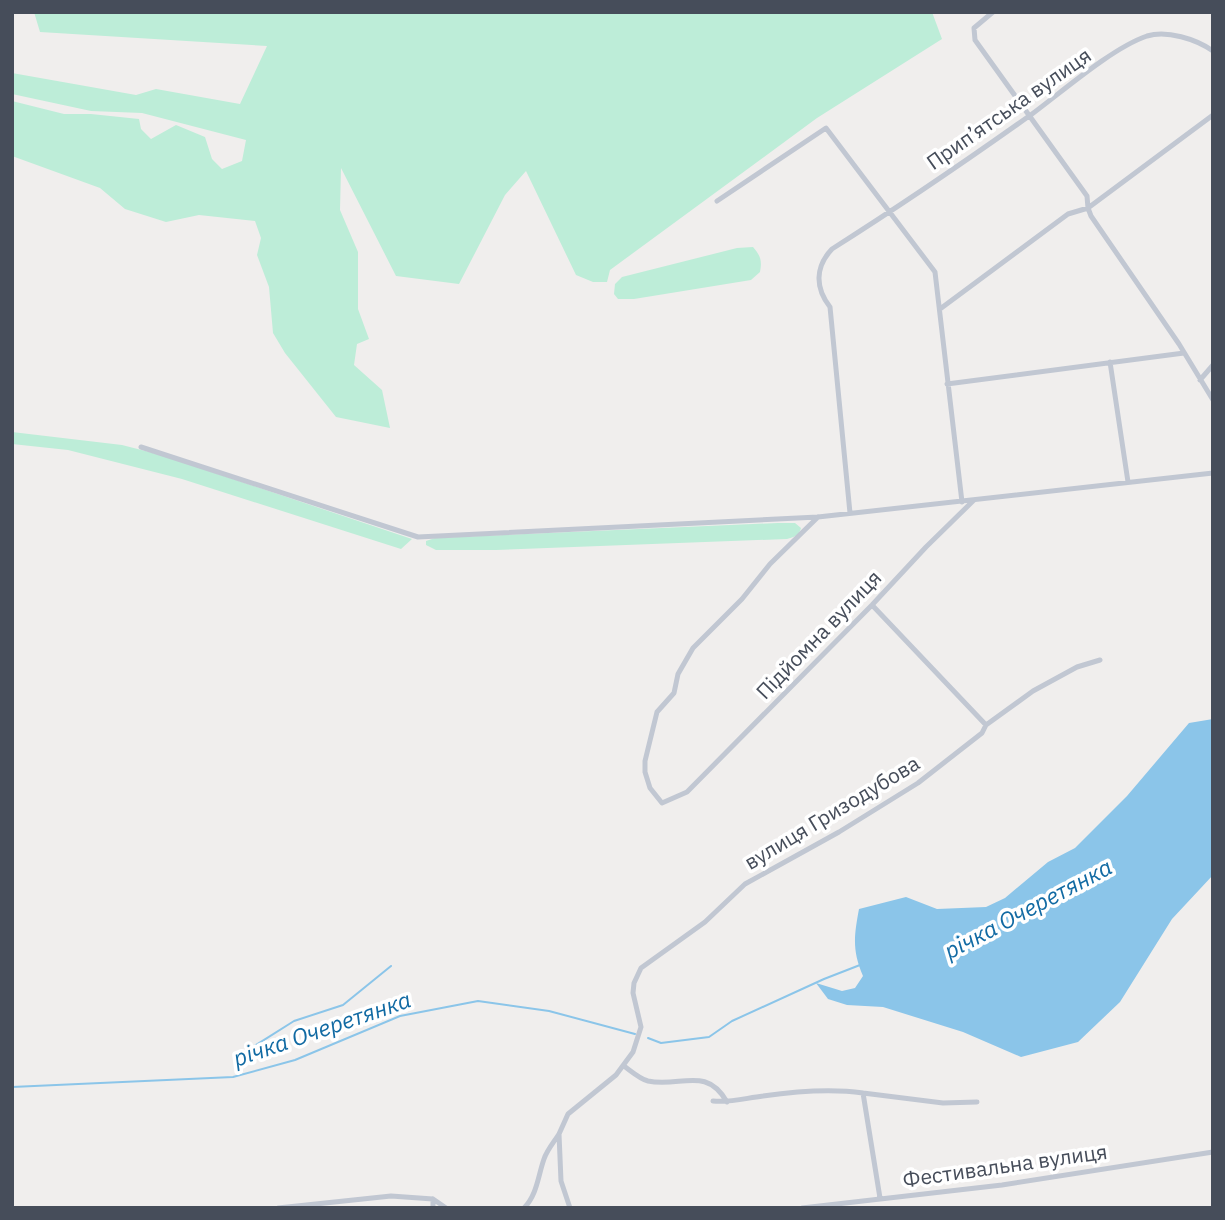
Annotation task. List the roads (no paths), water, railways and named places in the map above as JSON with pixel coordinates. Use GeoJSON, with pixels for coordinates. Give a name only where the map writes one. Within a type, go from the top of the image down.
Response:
{"type":"FeatureCollection","features":[{"type":"Feature","properties":{"kind":"street"},"geometry":{"type":"LineString","coordinates":[[993,12],[974,28],[975,40],[1087,196],[1087,208],[1213,400]]}},
{"type":"Feature","properties":{"kind":"street","name":"Прип’ятська вулиця"},"geometry":{"type":"LineString","coordinates":[[850,513],[830,307],[823,299],[818,282],[819,269],[832,249],[890,213],[1126,45],[1149,36],[1174,35],[1213,51]]}},
{"type":"Feature","properties":{"kind":"street"},"geometry":{"type":"LineString","coordinates":[[940,309],[1068,214],[1087,208],[1213,115]]}},
{"type":"Feature","properties":{"kind":"street"},"geometry":{"type":"LineString","coordinates":[[717,201],[826,128],[935,272],[962,502]]}},
{"type":"Feature","properties":{"kind":"street"},"geometry":{"type":"LineString","coordinates":[[947,384],[1184,353]]}},
{"type":"Feature","properties":{"kind":"street"},"geometry":{"type":"LineString","coordinates":[[1110,362],[1128,482]]}},
{"type":"Feature","properties":{"kind":"street"},"geometry":{"type":"LineString","coordinates":[[1200,380],[1213,365]]}},
{"type":"Feature","properties":{"kind":"street"},"geometry":{"type":"LineString","coordinates":[[141,447],[418,537],[818,517],[1213,473]]}},
{"type":"Feature","properties":{"kind":"street","name":"Підйомна вулиця"},"geometry":{"type":"LineString","coordinates":[[818,517],[770,564],[742,599],[693,648],[678,674],[674,693],[657,712],[645,761],[650,788],[662,803],[687,792],[974,500]]}},
{"type":"Feature","properties":{"kind":"street"},"geometry":{"type":"LineString","coordinates":[[872,605],[986,725]]}},
{"type":"Feature","properties":{"kind":"street","name":"вулиця Гризодубова"},"geometry":{"type":"LineString","coordinates":[[624,1066],[638,1040],[641,1027],[633,993],[641,968],[705,922],[745,884],[839,832],[918,783],[982,733],[986,725],[1033,691],[1077,667],[1100,660]]}},
{"type":"Feature","properties":{"kind":"street"},"geometry":{"type":"LineString","coordinates":[[524,1208],[537,1187],[545,1156],[568,1114],[624,1066],[646,1081],[705,1080],[721,1091],[727,1102]]}},
{"type":"Feature","properties":{"kind":"street"},"geometry":{"type":"LineString","coordinates":[[713,1101],[727,1102],[833,1088],[943,1103],[978,1102]]}},
{"type":"Feature","properties":{"kind":"street"},"geometry":{"type":"LineString","coordinates":[[863,1093],[880,1198]]}},
{"type":"Feature","properties":{"kind":"street"},"geometry":{"type":"LineString","coordinates":[[559,1134],[561,1181],[570,1208]]}},
{"type":"Feature","properties":{"kind":"street","name":"Фестивальна вулиця"},"geometry":{"type":"LineString","coordinates":[[802,1208],[1002,1185],[1213,1152]]}},
{"type":"Feature","properties":{"kind":"street"},"geometry":{"type":"LineString","coordinates":[[278,1208],[391,1196],[433,1199],[446,1208]]}},
{"type":"Feature","properties":{"kind":"street"},"geometry":{"type":"LineString","coordinates":[[433,1199],[433,1208]]}},
{"type":"Feature","properties":{"kind":"water"},"geometry":{"type":"Polygon","coordinates":[[[1213,719],[1213,875],[1172,919],[1120,1002],[1078,1042],[1021,1057],[963,1032],[883,1007],[847,1005],[828,999],[816,983],[842,991],[855,988],[863,976],[855,943],[859,909],[906,897],[937,909],[986,907],[1005,898],[1048,862],[1075,848],[1127,796],[1189,723],[1213,719]]]}},
{"type":"Feature","properties":{"kind":"waterway","name":"річка Очеретянка"},"geometry":{"type":"LineString","coordinates":[[648,1038],[661,1043],[709,1037],[732,1021],[860,965]]}},
{"type":"Feature","properties":{"kind":"waterway"},"geometry":{"type":"LineString","coordinates":[[245,1052],[294,1021],[343,1005],[391,966]]}},
{"type":"Feature","properties":{"kind":"waterway","name":"річка Очеретянка"},"geometry":{"type":"LineString","coordinates":[[12,1087],[233,1077],[295,1060],[400,1016],[478,1001],[549,1011],[635,1034]]}}]}
